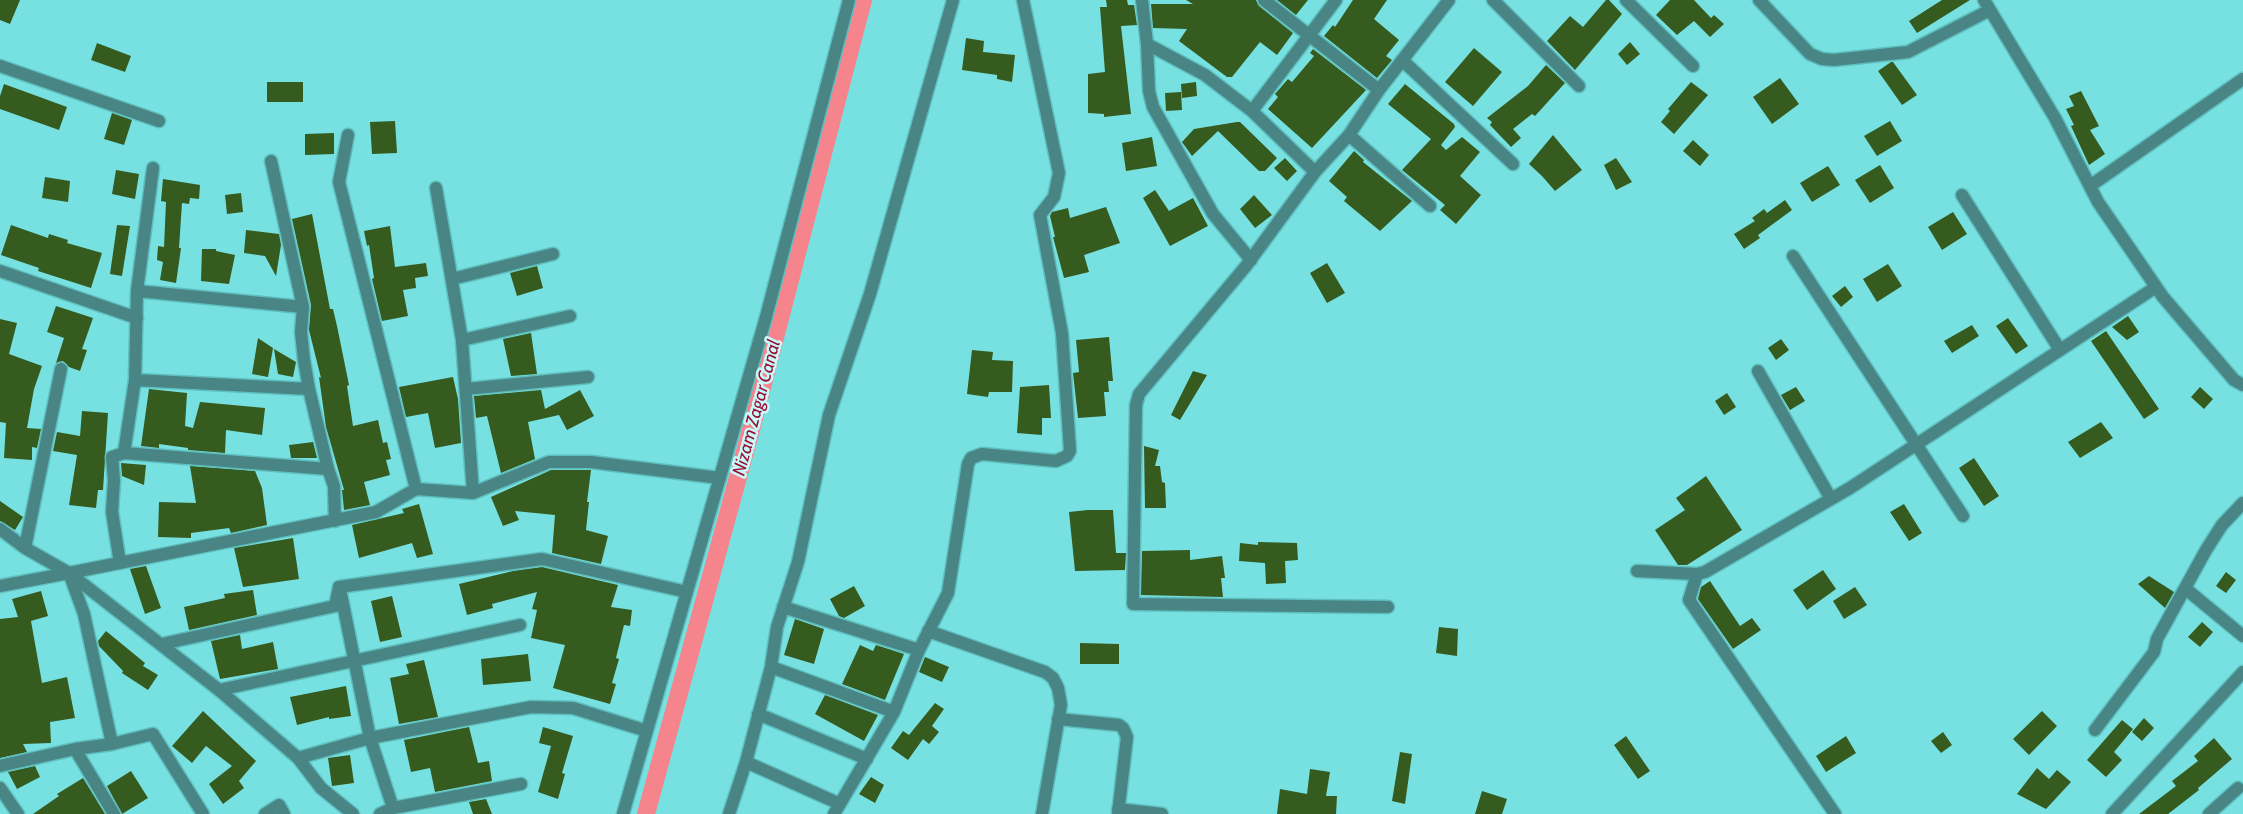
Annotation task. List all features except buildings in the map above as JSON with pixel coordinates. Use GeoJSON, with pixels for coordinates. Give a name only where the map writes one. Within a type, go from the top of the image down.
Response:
{"type":"FeatureCollection","features":[{"type":"Feature","properties":{"kind":"street"},"geometry":{"type":"LineString","coordinates":[[623,814],[766,316],[849,0]]}},
{"type":"Feature","properties":{"kind":"street"},"geometry":{"type":"LineString","coordinates":[[729,814],[746,762],[771,667],[777,627],[798,562],[829,415],[870,294],[953,0]]}},
{"type":"Feature","properties":{"kind":"street"},"geometry":{"type":"LineString","coordinates":[[746,762],[837,809],[894,712],[919,650],[948,593],[968,464],[971,458],[982,454],[1056,461],[1067,456],[1070,451],[1062,333],[1040,215],[1054,197],[1059,174],[1023,0]]}},
{"type":"Feature","properties":{"kind":"street"},"geometry":{"type":"LineString","coordinates":[[1142,0],[1147,44],[1149,91],[1153,108],[1213,214],[1251,260]]}},
{"type":"Feature","properties":{"kind":"street"},"geometry":{"type":"LineString","coordinates":[[1264,0],[1379,90]]}},
{"type":"Feature","properties":{"kind":"street"},"geometry":{"type":"LineString","coordinates":[[1252,111],[1336,0]]}},
{"type":"Feature","properties":{"kind":"street"},"geometry":{"type":"LineString","coordinates":[[1494,0],[1579,86]]}},
{"type":"Feature","properties":{"kind":"street"},"geometry":{"type":"LineString","coordinates":[[1626,0],[1693,66]]}},
{"type":"Feature","properties":{"kind":"street"},"geometry":{"type":"LineString","coordinates":[[1759,0],[1810,54],[1822,59],[1834,60],[1908,52],[1987,5],[2055,118],[2090,186],[2156,287],[2234,380],[2243,385]]}},
{"type":"Feature","properties":{"kind":"street"},"geometry":{"type":"LineString","coordinates":[[1388,607],[1133,604],[1137,399],[1251,260],[1315,172],[1349,135],[1379,90],[1446,1]]}},
{"type":"Feature","properties":{"kind":"street"},"geometry":{"type":"LineString","coordinates":[[1147,44],[1205,75],[1252,111],[1315,172]]}},
{"type":"Feature","properties":{"kind":"street"},"geometry":{"type":"LineString","coordinates":[[1402,60],[1513,164]]}},
{"type":"Feature","properties":{"kind":"street"},"geometry":{"type":"LineString","coordinates":[[0,66],[159,121]]}},
{"type":"Feature","properties":{"kind":"street"},"geometry":{"type":"LineString","coordinates":[[2090,186],[2243,79]]}},
{"type":"Feature","properties":{"kind":"street"},"geometry":{"type":"LineString","coordinates":[[348,135],[339,182],[416,489]]}},
{"type":"Feature","properties":{"kind":"street"},"geometry":{"type":"LineString","coordinates":[[1349,135],[1430,206]]}},
{"type":"Feature","properties":{"kind":"street"},"geometry":{"type":"LineString","coordinates":[[271,161],[303,307],[300,332],[309,389],[328,469],[334,486],[335,521]]}},
{"type":"Feature","properties":{"kind":"street"},"geometry":{"type":"LineString","coordinates":[[124,453],[135,380],[137,292],[153,168]]}},
{"type":"Feature","properties":{"kind":"street"},"geometry":{"type":"LineString","coordinates":[[436,188],[462,340],[474,493]]}},
{"type":"Feature","properties":{"kind":"street"},"geometry":{"type":"LineString","coordinates":[[1962,195],[2060,350]]}},
{"type":"Feature","properties":{"kind":"street"},"geometry":{"type":"LineString","coordinates":[[452,279],[553,254]]}},
{"type":"Feature","properties":{"kind":"street"},"geometry":{"type":"LineString","coordinates":[[1793,256],[1963,516]]}},
{"type":"Feature","properties":{"kind":"street"},"geometry":{"type":"LineString","coordinates":[[0,271],[137,318]]}},
{"type":"Feature","properties":{"kind":"street"},"geometry":{"type":"LineString","coordinates":[[1637,571],[1697,574],[1713,568],[1831,499],[2156,287]]}},
{"type":"Feature","properties":{"kind":"street"},"geometry":{"type":"LineString","coordinates":[[137,292],[303,307]]}},
{"type":"Feature","properties":{"kind":"street"},"geometry":{"type":"LineString","coordinates":[[462,340],[570,316]]}},
{"type":"Feature","properties":{"kind":"street"},"geometry":{"type":"LineString","coordinates":[[25,548],[62,369]]}},
{"type":"Feature","properties":{"kind":"street"},"geometry":{"type":"LineString","coordinates":[[1758,371],[1831,499]]}},
{"type":"Feature","properties":{"kind":"street"},"geometry":{"type":"LineString","coordinates":[[466,389],[588,377]]}},
{"type":"Feature","properties":{"kind":"street"},"geometry":{"type":"LineString","coordinates":[[135,380],[309,389]]}},
{"type":"Feature","properties":{"kind":"street"},"geometry":{"type":"LineString","coordinates":[[120,564],[112,512],[114,480],[112,457],[124,453],[328,469]]}},
{"type":"Feature","properties":{"kind":"street"},"geometry":{"type":"LineString","coordinates":[[0,586],[120,564],[376,512],[416,489],[474,493],[549,462],[590,462],[720,478]]}},
{"type":"Feature","properties":{"kind":"street"},"geometry":{"type":"LineString","coordinates":[[2095,730],[2154,652],[2157,639],[2222,525],[2243,503]]}},
{"type":"Feature","properties":{"kind":"street"},"geometry":{"type":"LineString","coordinates":[[0,529],[25,548],[69,573],[162,644],[298,758],[321,788],[354,814]]}},
{"type":"Feature","properties":{"kind":"street"},"geometry":{"type":"LineString","coordinates":[[339,587],[542,559],[687,592]]}},
{"type":"Feature","properties":{"kind":"street"},"geometry":{"type":"LineString","coordinates":[[69,573],[84,614],[112,744]]}},
{"type":"Feature","properties":{"kind":"street"},"geometry":{"type":"LineString","coordinates":[[1697,574],[1689,600],[1836,814]]}},
{"type":"Feature","properties":{"kind":"street"},"geometry":{"type":"LineString","coordinates":[[162,644],[335,606],[339,587]]}},
{"type":"Feature","properties":{"kind":"street"},"geometry":{"type":"LineString","coordinates":[[339,587],[370,738],[393,808]]}},
{"type":"Feature","properties":{"kind":"street"},"geometry":{"type":"LineString","coordinates":[[2186,589],[2243,636]]}},
{"type":"Feature","properties":{"kind":"street"},"geometry":{"type":"LineString","coordinates":[[783,607],[919,650]]}},
{"type":"Feature","properties":{"kind":"street"},"geometry":{"type":"LineString","coordinates":[[219,690],[354,659],[520,625]]}},
{"type":"Feature","properties":{"kind":"street"},"geometry":{"type":"LineString","coordinates":[[928,631],[1045,672],[1053,678],[1058,688],[1060,705],[1042,814]]}},
{"type":"Feature","properties":{"kind":"street"},"geometry":{"type":"LineString","coordinates":[[771,667],[894,712]]}},
{"type":"Feature","properties":{"kind":"street"},"geometry":{"type":"LineString","coordinates":[[2112,814],[2243,672]]}},
{"type":"Feature","properties":{"kind":"street"},"geometry":{"type":"LineString","coordinates":[[298,758],[370,738],[532,707],[573,708],[647,731]]}},
{"type":"Feature","properties":{"kind":"street"},"geometry":{"type":"LineString","coordinates":[[758,714],[867,759]]}},
{"type":"Feature","properties":{"kind":"street"},"geometry":{"type":"LineString","coordinates":[[1058,718],[1119,725],[1123,728],[1127,737],[1118,812],[1162,814]]}},
{"type":"Feature","properties":{"kind":"street"},"geometry":{"type":"LineString","coordinates":[[0,766],[153,734],[203,814]]}},
{"type":"Feature","properties":{"kind":"street"},"geometry":{"type":"LineString","coordinates":[[75,749],[114,814]]}},
{"type":"Feature","properties":{"kind":"street"},"geometry":{"type":"LineString","coordinates":[[380,814],[393,808],[521,784]]}},
{"type":"Feature","properties":{"kind":"street"},"geometry":{"type":"LineString","coordinates":[[0,788],[18,814]]}},
{"type":"Feature","properties":{"kind":"street"},"geometry":{"type":"LineString","coordinates":[[2209,814],[2238,788]]}},
{"type":"Feature","properties":{"kind":"street"},"geometry":{"type":"LineString","coordinates":[[265,814],[279,805],[284,814]]}},
{"type":"Feature","properties":{"kind":"waterway","name":"Nizam Zagar Canal"},"geometry":{"type":"LineString","coordinates":[[646,814],[752,426],[863,0]]}}]}
